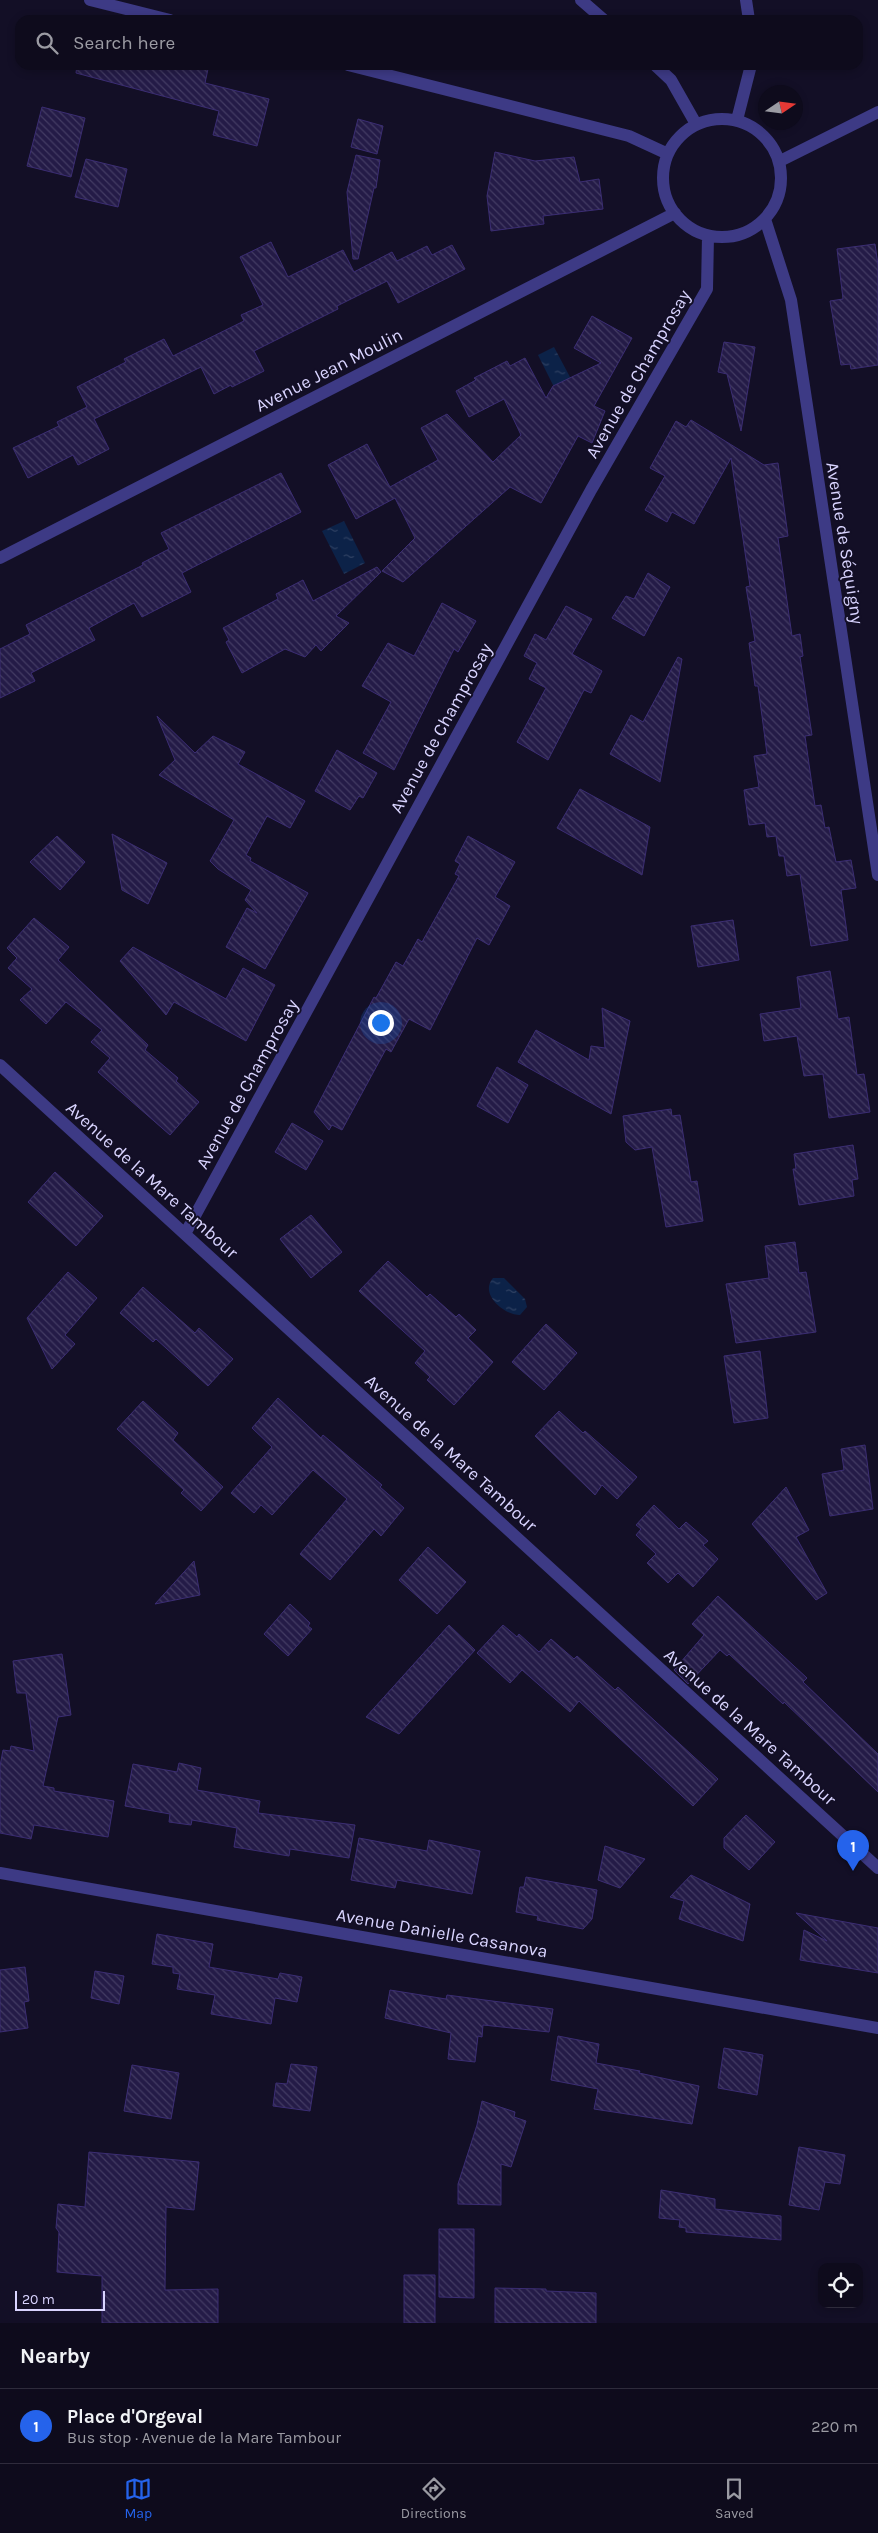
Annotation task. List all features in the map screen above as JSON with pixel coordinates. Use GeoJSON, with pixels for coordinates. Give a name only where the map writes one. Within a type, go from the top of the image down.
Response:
{"type":"FeatureCollection","features":[{"type":"Feature","properties":{"kind":"street"},"geometry":{"type":"LineString","coordinates":[[90,0],[150,15]]}},
{"type":"Feature","properties":{"kind":"street"},"geometry":{"type":"LineString","coordinates":[[581,0],[598,15]]}},
{"type":"Feature","properties":{"kind":"street"},"geometry":{"type":"LineString","coordinates":[[746,0],[748,15]]}},
{"type":"Feature","properties":{"kind":"street"},"geometry":{"type":"LineString","coordinates":[[368,70],[629,136],[668,154]]}},
{"type":"Feature","properties":{"kind":"street"},"geometry":{"type":"LineString","coordinates":[[660,70],[671,80],[696,124]]}},
{"type":"Feature","properties":{"kind":"street"},"geometry":{"type":"LineString","coordinates":[[737,120],[750,70]]}},
{"type":"Feature","properties":{"kind":"street"},"geometry":{"type":"LineString","coordinates":[[780,161],[878,112]]}},
{"type":"Feature","properties":{"kind":"street"},"geometry":{"type":"LineString","coordinates":[[716,118],[737,120],[756,128],[771,143],[780,161],[782,182],[777,202],[765,219],[749,231],[736,235],[708,236],[690,228],[674,213],[666,195],[663,174],[668,154],[679,137],[696,124],[716,118]]}},
{"type":"Feature","properties":{"kind":"street","name":"Avenue Jean Moulin"},"geometry":{"type":"LineString","coordinates":[[0,558],[674,213]]}},
{"type":"Feature","properties":{"kind":"street","name":"Avenue de Séquigny"},"geometry":{"type":"LineString","coordinates":[[765,219],[791,300],[878,875]]}},
{"type":"Feature","properties":{"kind":"street","name":"Avenue de Champrosay"},"geometry":{"type":"LineString","coordinates":[[185,1234],[591,490],[707,289],[708,236]]}},
{"type":"Feature","properties":{"kind":"street","name":"Avenue de la Mare Tambour"},"geometry":{"type":"LineString","coordinates":[[0,1065],[878,1868]]}},
{"type":"Feature","properties":{"kind":"street","name":"Avenue Danielle Casanova"},"geometry":{"type":"LineString","coordinates":[[0,1873],[878,2028]]}},
{"type":"Feature","properties":{"kind":"water"},"geometry":{"type":"Polygon","coordinates":[[[554,347],[571,379],[554,387],[538,355],[554,347]]]}},
{"type":"Feature","properties":{"kind":"water"},"geometry":{"type":"Polygon","coordinates":[[[344,521],[365,563],[344,574],[322,531],[344,521]]]}},
{"type":"Feature","properties":{"kind":"water"},"geometry":{"type":"Polygon","coordinates":[[[493,1278],[504,1278],[525,1299],[527,1307],[520,1315],[501,1308],[491,1297],[489,1284],[493,1278]]]}},
{"type":"Feature","properties":{"kind":"building"},"geometry":{"type":"Polygon","coordinates":[[[76,70],[208,70],[205,83],[269,99],[257,146],[213,135],[219,111],[76,73],[76,70]]]}},
{"type":"Feature","properties":{"kind":"building"},"geometry":{"type":"Polygon","coordinates":[[[42,107],[85,118],[71,177],[27,166],[42,107]]]}},
{"type":"Feature","properties":{"kind":"building"},"geometry":{"type":"Polygon","coordinates":[[[358,119],[383,126],[377,154],[351,147],[358,119]]]}},
{"type":"Feature","properties":{"kind":"building"},"geometry":{"type":"Polygon","coordinates":[[[495,152],[535,161],[574,157],[580,182],[599,179],[603,209],[543,216],[544,224],[491,231],[487,196],[495,152]]]}},
{"type":"Feature","properties":{"kind":"building"},"geometry":{"type":"Polygon","coordinates":[[[356,155],[380,160],[376,188],[374,188],[358,259],[353,259],[347,192],[356,155]]]}},
{"type":"Feature","properties":{"kind":"building"},"geometry":{"type":"Polygon","coordinates":[[[86,159],[127,169],[118,207],[75,197],[86,159]]]}},
{"type":"Feature","properties":{"kind":"building"},"geometry":{"type":"Polygon","coordinates":[[[271,242],[288,277],[343,250],[354,272],[392,252],[397,261],[427,246],[432,255],[452,245],[465,269],[398,303],[387,281],[337,306],[338,309],[254,351],[264,371],[214,394],[201,367],[94,419],[109,449],[78,465],[73,455],[28,478],[13,448],[59,426],[57,422],[87,407],[77,387],[126,362],[124,359],[164,339],[173,356],[244,321],[241,315],[263,305],[240,257],[271,242]]]}},
{"type":"Feature","properties":{"kind":"building"},"geometry":{"type":"Polygon","coordinates":[[[875,244],[878,265],[878,365],[851,369],[850,364],[841,365],[830,301],[843,299],[837,249],[875,244]]]}},
{"type":"Feature","properties":{"kind":"building"},"geometry":{"type":"Polygon","coordinates":[[[592,316],[632,338],[594,406],[605,411],[592,443],[578,436],[541,503],[510,487],[403,582],[382,571],[415,538],[395,498],[356,519],[328,465],[367,444],[390,487],[438,460],[421,428],[447,414],[493,462],[521,435],[504,399],[469,417],[456,391],[476,380],[474,378],[507,361],[510,366],[525,358],[546,398],[553,386],[601,363],[574,348],[592,316]]]}},
{"type":"Feature","properties":{"kind":"building"},"geometry":{"type":"Polygon","coordinates":[[[724,342],[755,347],[741,431],[727,374],[718,372],[724,342]]]}},
{"type":"Feature","properties":{"kind":"building"},"geometry":{"type":"Polygon","coordinates":[[[691,420],[764,465],[778,463],[788,536],[778,538],[792,636],[800,634],[803,656],[800,657],[812,735],[805,736],[815,806],[821,805],[825,828],[829,827],[836,862],[851,860],[856,888],[841,890],[848,940],[811,946],[800,874],[787,876],[784,856],[779,856],[776,836],[767,837],[765,823],[749,825],[744,790],[759,787],[754,756],[767,754],[758,686],[755,686],[749,643],[755,641],[746,587],[750,586],[731,458],[694,524],[672,512],[667,522],[645,510],[665,476],[650,468],[676,421],[686,427],[691,420]]]}},
{"type":"Feature","properties":{"kind":"building"},"geometry":{"type":"Polygon","coordinates":[[[281,473],[301,512],[182,573],[191,592],[142,617],[134,603],[89,628],[95,640],[31,673],[35,681],[0,698],[0,649],[30,634],[26,625],[143,565],[142,563],[169,549],[161,533],[281,473]]]}},
{"type":"Feature","properties":{"kind":"building"},"geometry":{"type":"Polygon","coordinates":[[[377,567],[381,572],[336,616],[349,623],[321,651],[316,645],[305,657],[285,649],[242,673],[226,642],[229,640],[223,628],[278,599],[276,594],[303,580],[313,601],[377,567]]]}},
{"type":"Feature","properties":{"kind":"building"},"geometry":{"type":"Polygon","coordinates":[[[648,573],[670,587],[644,636],[612,618],[626,596],[634,599],[648,573]]]}},
{"type":"Feature","properties":{"kind":"building"},"geometry":{"type":"Polygon","coordinates":[[[442,603],[476,621],[458,652],[454,649],[394,770],[363,753],[391,702],[362,686],[388,643],[414,656],[442,603]]]}},
{"type":"Feature","properties":{"kind":"building"},"geometry":{"type":"Polygon","coordinates":[[[566,606],[592,619],[572,654],[602,671],[591,693],[584,690],[548,760],[517,742],[546,688],[529,679],[537,663],[524,656],[535,634],[546,640],[566,606]]]}},
{"type":"Feature","properties":{"kind":"building"},"geometry":{"type":"Polygon","coordinates":[[[678,657],[682,659],[660,782],[610,754],[631,715],[643,722],[678,657]]]}},
{"type":"Feature","properties":{"kind":"building"},"geometry":{"type":"Polygon","coordinates":[[[157,716],[195,753],[213,736],[245,752],[238,764],[305,801],[290,828],[267,816],[246,855],[251,858],[250,861],[308,893],[265,969],[226,947],[247,908],[257,913],[245,900],[251,890],[218,869],[210,861],[234,820],[159,775],[175,760],[157,716]]]}},
{"type":"Feature","properties":{"kind":"building"},"geometry":{"type":"Polygon","coordinates":[[[337,750],[377,773],[363,798],[359,796],[350,810],[315,791],[337,750]]]}},
{"type":"Feature","properties":{"kind":"building"},"geometry":{"type":"Polygon","coordinates":[[[580,789],[650,827],[642,875],[557,828],[580,789]]]}},
{"type":"Feature","properties":{"kind":"building"},"geometry":{"type":"Polygon","coordinates":[[[112,834],[167,863],[148,904],[122,890],[112,834]]]}},
{"type":"Feature","properties":{"kind":"building"},"geometry":{"type":"Polygon","coordinates":[[[57,836],[85,862],[60,890],[30,862],[57,836]]]}},
{"type":"Feature","properties":{"kind":"building"},"geometry":{"type":"Polygon","coordinates":[[[468,836],[515,862],[495,897],[510,906],[489,945],[477,938],[430,1030],[409,1019],[391,1052],[386,1049],[342,1130],[332,1125],[329,1130],[314,1112],[374,997],[376,998],[396,962],[403,966],[418,939],[422,942],[459,876],[455,874],[460,864],[455,861],[468,836]]]}},
{"type":"Feature","properties":{"kind":"building"},"geometry":{"type":"Polygon","coordinates":[[[34,918],[69,947],[58,960],[148,1045],[145,1050],[178,1078],[176,1081],[199,1102],[170,1135],[98,1072],[110,1058],[91,1042],[102,1030],[66,1002],[46,1024],[20,1000],[32,989],[8,968],[17,958],[7,948],[34,918]]]}},
{"type":"Feature","properties":{"kind":"building"},"geometry":{"type":"Polygon","coordinates":[[[733,920],[739,960],[698,967],[691,926],[733,920]]]}},
{"type":"Feature","properties":{"kind":"building"},"geometry":{"type":"Polygon","coordinates":[[[133,947],[226,999],[243,968],[275,985],[246,1041],[174,1002],[166,1015],[120,961],[133,947]]]}},
{"type":"Feature","properties":{"kind":"building"},"geometry":{"type":"Polygon","coordinates":[[[830,971],[838,1019],[849,1017],[857,1075],[864,1074],[870,1112],[829,1118],[823,1074],[804,1076],[797,1036],[764,1041],[760,1014],[801,1008],[797,977],[830,971]]]}},
{"type":"Feature","properties":{"kind":"building"},"geometry":{"type":"Polygon","coordinates":[[[602,1008],[630,1021],[611,1114],[518,1062],[536,1030],[589,1060],[591,1046],[605,1048],[602,1008]]]}},
{"type":"Feature","properties":{"kind":"building"},"geometry":{"type":"Polygon","coordinates":[[[497,1067],[528,1085],[508,1123],[477,1106],[497,1067]]]}},
{"type":"Feature","properties":{"kind":"building"},"geometry":{"type":"Polygon","coordinates":[[[671,1109],[672,1116],[680,1115],[691,1182],[697,1181],[703,1221],[666,1227],[652,1147],[635,1150],[626,1142],[623,1116],[671,1109]]]}},
{"type":"Feature","properties":{"kind":"building"},"geometry":{"type":"Polygon","coordinates":[[[292,1123],[323,1141],[306,1170],[275,1152],[292,1123]]]}},
{"type":"Feature","properties":{"kind":"building"},"geometry":{"type":"Polygon","coordinates":[[[853,1145],[858,1179],[852,1180],[854,1196],[799,1205],[793,1169],[796,1169],[794,1154],[853,1145]]]}},
{"type":"Feature","properties":{"kind":"building"},"geometry":{"type":"Polygon","coordinates":[[[55,1172],[103,1216],[76,1246],[28,1202],[55,1172]]]}},
{"type":"Feature","properties":{"kind":"building"},"geometry":{"type":"Polygon","coordinates":[[[311,1215],[342,1252],[311,1278],[280,1239],[311,1215]]]}},
{"type":"Feature","properties":{"kind":"building"},"geometry":{"type":"Polygon","coordinates":[[[795,1242],[799,1273],[806,1272],[816,1332],[736,1343],[726,1284],[769,1278],[765,1246],[795,1242]]]}},
{"type":"Feature","properties":{"kind":"building"},"geometry":{"type":"Polygon","coordinates":[[[388,1261],[427,1297],[430,1294],[456,1317],[459,1314],[476,1330],[468,1338],[493,1362],[454,1405],[427,1380],[430,1377],[415,1363],[425,1351],[359,1291],[388,1261]]]}},
{"type":"Feature","properties":{"kind":"building"},"geometry":{"type":"Polygon","coordinates":[[[68,1272],[97,1298],[65,1335],[75,1344],[52,1369],[27,1318],[68,1272]]]}},
{"type":"Feature","properties":{"kind":"building"},"geometry":{"type":"Polygon","coordinates":[[[143,1287],[195,1333],[199,1328],[233,1359],[208,1386],[156,1339],[153,1342],[120,1313],[143,1287]]]}},
{"type":"Feature","properties":{"kind":"building"},"geometry":{"type":"Polygon","coordinates":[[[546,1324],[577,1353],[544,1390],[512,1362],[546,1324]]]}},
{"type":"Feature","properties":{"kind":"building"},"geometry":{"type":"Polygon","coordinates":[[[760,1351],[768,1418],[734,1423],[724,1356],[760,1351]]]}},
{"type":"Feature","properties":{"kind":"building"},"geometry":{"type":"Polygon","coordinates":[[[278,1398],[321,1438],[323,1435],[382,1485],[380,1487],[404,1508],[381,1536],[374,1529],[330,1580],[300,1554],[347,1499],[313,1470],[272,1515],[261,1505],[254,1513],[231,1493],[272,1447],[252,1428],[278,1398]]]}},
{"type":"Feature","properties":{"kind":"building"},"geometry":{"type":"Polygon","coordinates":[[[143,1401],[178,1433],[173,1440],[223,1487],[201,1511],[181,1493],[184,1490],[117,1429],[143,1401]]]}},
{"type":"Feature","properties":{"kind":"building"},"geometry":{"type":"Polygon","coordinates":[[[559,1411],[583,1433],[585,1431],[637,1477],[617,1499],[602,1485],[595,1495],[535,1436],[559,1411]]]}},
{"type":"Feature","properties":{"kind":"building"},"geometry":{"type":"Polygon","coordinates":[[[865,1445],[873,1509],[830,1516],[822,1474],[844,1470],[841,1449],[865,1445]]]}},
{"type":"Feature","properties":{"kind":"building"},"geometry":{"type":"Polygon","coordinates":[[[786,1487],[809,1530],[796,1537],[827,1593],[816,1600],[752,1524],[786,1487]]]}},
{"type":"Feature","properties":{"kind":"building"},"geometry":{"type":"Polygon","coordinates":[[[654,1505],[679,1529],[686,1522],[708,1541],[703,1545],[718,1559],[693,1587],[678,1573],[668,1583],[647,1563],[656,1554],[636,1535],[641,1529],[636,1525],[654,1505]]]}},
{"type":"Feature","properties":{"kind":"building"},"geometry":{"type":"Polygon","coordinates":[[[428,1547],[466,1582],[437,1614],[399,1580],[428,1547]]]}},
{"type":"Feature","properties":{"kind":"building"},"geometry":{"type":"Polygon","coordinates":[[[194,1561],[200,1595],[155,1604],[194,1561]]]}},
{"type":"Feature","properties":{"kind":"building"},"geometry":{"type":"Polygon","coordinates":[[[718,1596],[807,1678],[803,1682],[878,1754],[878,1792],[784,1702],[783,1704],[729,1654],[727,1656],[720,1650],[688,1684],[674,1670],[704,1635],[692,1624],[718,1596]]]}},
{"type":"Feature","properties":{"kind":"building"},"geometry":{"type":"Polygon","coordinates":[[[290,1604],[310,1623],[308,1626],[312,1629],[288,1656],[264,1634],[290,1604]]]}},
{"type":"Feature","properties":{"kind":"building"},"geometry":{"type":"Polygon","coordinates":[[[449,1625],[475,1650],[399,1734],[366,1717],[449,1625]]]}},
{"type":"Feature","properties":{"kind":"building"},"geometry":{"type":"Polygon","coordinates":[[[503,1625],[517,1637],[519,1634],[539,1652],[551,1639],[574,1659],[577,1656],[615,1690],[618,1687],[718,1779],[693,1806],[579,1701],[570,1712],[522,1670],[510,1683],[477,1653],[503,1625]]]}},
{"type":"Feature","properties":{"kind":"building"},"geometry":{"type":"Polygon","coordinates":[[[62,1654],[71,1715],[58,1717],[43,1786],[54,1788],[54,1791],[114,1801],[108,1837],[34,1825],[31,1839],[0,1833],[0,1766],[3,1750],[10,1751],[11,1746],[34,1751],[26,1693],[17,1693],[13,1661],[62,1654]]]}},
{"type":"Feature","properties":{"kind":"building"},"geometry":{"type":"Polygon","coordinates":[[[179,1763],[201,1768],[197,1790],[260,1801],[258,1813],[355,1825],[349,1858],[290,1849],[289,1856],[234,1847],[237,1828],[192,1820],[191,1825],[169,1822],[170,1814],[125,1806],[133,1764],[177,1772],[179,1763]]]}},
{"type":"Feature","properties":{"kind":"building"},"geometry":{"type":"Polygon","coordinates":[[[746,1815],[775,1842],[749,1870],[724,1848],[724,1838],[746,1815]]]}},
{"type":"Feature","properties":{"kind":"building"},"geometry":{"type":"Polygon","coordinates":[[[359,1838],[427,1851],[429,1840],[480,1851],[472,1894],[397,1880],[395,1888],[351,1880],[359,1838]]]}},
{"type":"Feature","properties":{"kind":"building"},"geometry":{"type":"Polygon","coordinates":[[[605,1846],[645,1859],[620,1888],[598,1880],[605,1846]]]}},
{"type":"Feature","properties":{"kind":"building"},"geometry":{"type":"Polygon","coordinates":[[[691,1875],[750,1904],[743,1941],[679,1919],[684,1901],[670,1897],[691,1875]]]}},
{"type":"Feature","properties":{"kind":"building"},"geometry":{"type":"Polygon","coordinates":[[[526,1877],[597,1890],[592,1919],[583,1929],[537,1920],[538,1916],[516,1912],[520,1887],[524,1887],[526,1877]]]}},
{"type":"Feature","properties":{"kind":"building"},"geometry":{"type":"Polygon","coordinates":[[[796,1913],[878,1928],[878,1973],[800,1960],[804,1930],[827,1941],[796,1913]]]}},
{"type":"Feature","properties":{"kind":"building"},"geometry":{"type":"Polygon","coordinates":[[[157,1934],[213,1944],[209,1967],[278,1979],[280,1973],[302,1977],[297,2002],[275,1998],[271,2024],[211,2014],[215,1995],[177,1989],[180,1974],[173,1973],[173,1967],[152,1964],[157,1934]]]}},
{"type":"Feature","properties":{"kind":"building"},"geometry":{"type":"Polygon","coordinates":[[[25,1967],[29,2001],[24,2002],[28,2028],[0,2032],[0,1970],[25,1967]]]}},
{"type":"Feature","properties":{"kind":"building"},"geometry":{"type":"Polygon","coordinates":[[[95,1971],[124,1976],[119,2004],[91,1998],[95,1971]]]}},
{"type":"Feature","properties":{"kind":"building"},"geometry":{"type":"Polygon","coordinates":[[[390,1990],[446,1999],[447,1995],[553,2009],[549,2032],[483,2025],[482,2037],[478,2036],[475,2062],[448,2059],[451,2033],[385,2018],[390,1990]]]}},
{"type":"Feature","properties":{"kind":"building"},"geometry":{"type":"Polygon","coordinates":[[[558,2036],[599,2044],[596,2063],[640,2071],[639,2073],[699,2086],[692,2124],[594,2109],[598,2089],[551,2080],[558,2036]]]}},
{"type":"Feature","properties":{"kind":"building"},"geometry":{"type":"Polygon","coordinates":[[[724,2048],[763,2055],[757,2095],[718,2088],[724,2048]]]}},
{"type":"Feature","properties":{"kind":"building"},"geometry":{"type":"Polygon","coordinates":[[[291,2064],[317,2067],[310,2111],[273,2106],[276,2083],[287,2084],[291,2064]]]}},
{"type":"Feature","properties":{"kind":"building"},"geometry":{"type":"Polygon","coordinates":[[[132,2065],[179,2073],[171,2119],[124,2111],[132,2065]]]}},
{"type":"Feature","properties":{"kind":"building"},"geometry":{"type":"Polygon","coordinates":[[[482,2101],[515,2112],[514,2117],[526,2121],[511,2167],[501,2164],[501,2205],[458,2204],[458,2184],[477,2125],[482,2101]]]}},
{"type":"Feature","properties":{"kind":"building"},"geometry":{"type":"Polygon","coordinates":[[[799,2147],[845,2155],[840,2184],[825,2182],[819,2210],[789,2205],[799,2147]]]}},
{"type":"Feature","properties":{"kind":"building"},"geometry":{"type":"Polygon","coordinates":[[[89,2152],[199,2162],[194,2210],[166,2207],[165,2290],[218,2289],[218,2323],[102,2323],[102,2276],[57,2272],[59,2232],[56,2228],[58,2204],[85,2207],[89,2152]]]}},
{"type":"Feature","properties":{"kind":"building"},"geometry":{"type":"Polygon","coordinates":[[[661,2190],[715,2199],[715,2209],[781,2216],[781,2240],[686,2232],[686,2228],[679,2227],[680,2220],[659,2218],[661,2190]]]}},
{"type":"Feature","properties":{"kind":"building"},"geometry":{"type":"Polygon","coordinates":[[[439,2229],[474,2229],[474,2298],[439,2297],[439,2229]]]}},
{"type":"Feature","properties":{"kind":"building"},"geometry":{"type":"Polygon","coordinates":[[[404,2275],[435,2275],[435,2323],[404,2323],[404,2275]]]}},
{"type":"Feature","properties":{"kind":"building"},"geometry":{"type":"Polygon","coordinates":[[[495,2288],[546,2289],[546,2291],[596,2293],[596,2323],[495,2323],[495,2288]]]}},
{"type":"Feature","properties":{"kind":"place","name":"Place d'Orgeval"},"geometry":{"type":"Point","coordinates":[853,1871]}}]}
